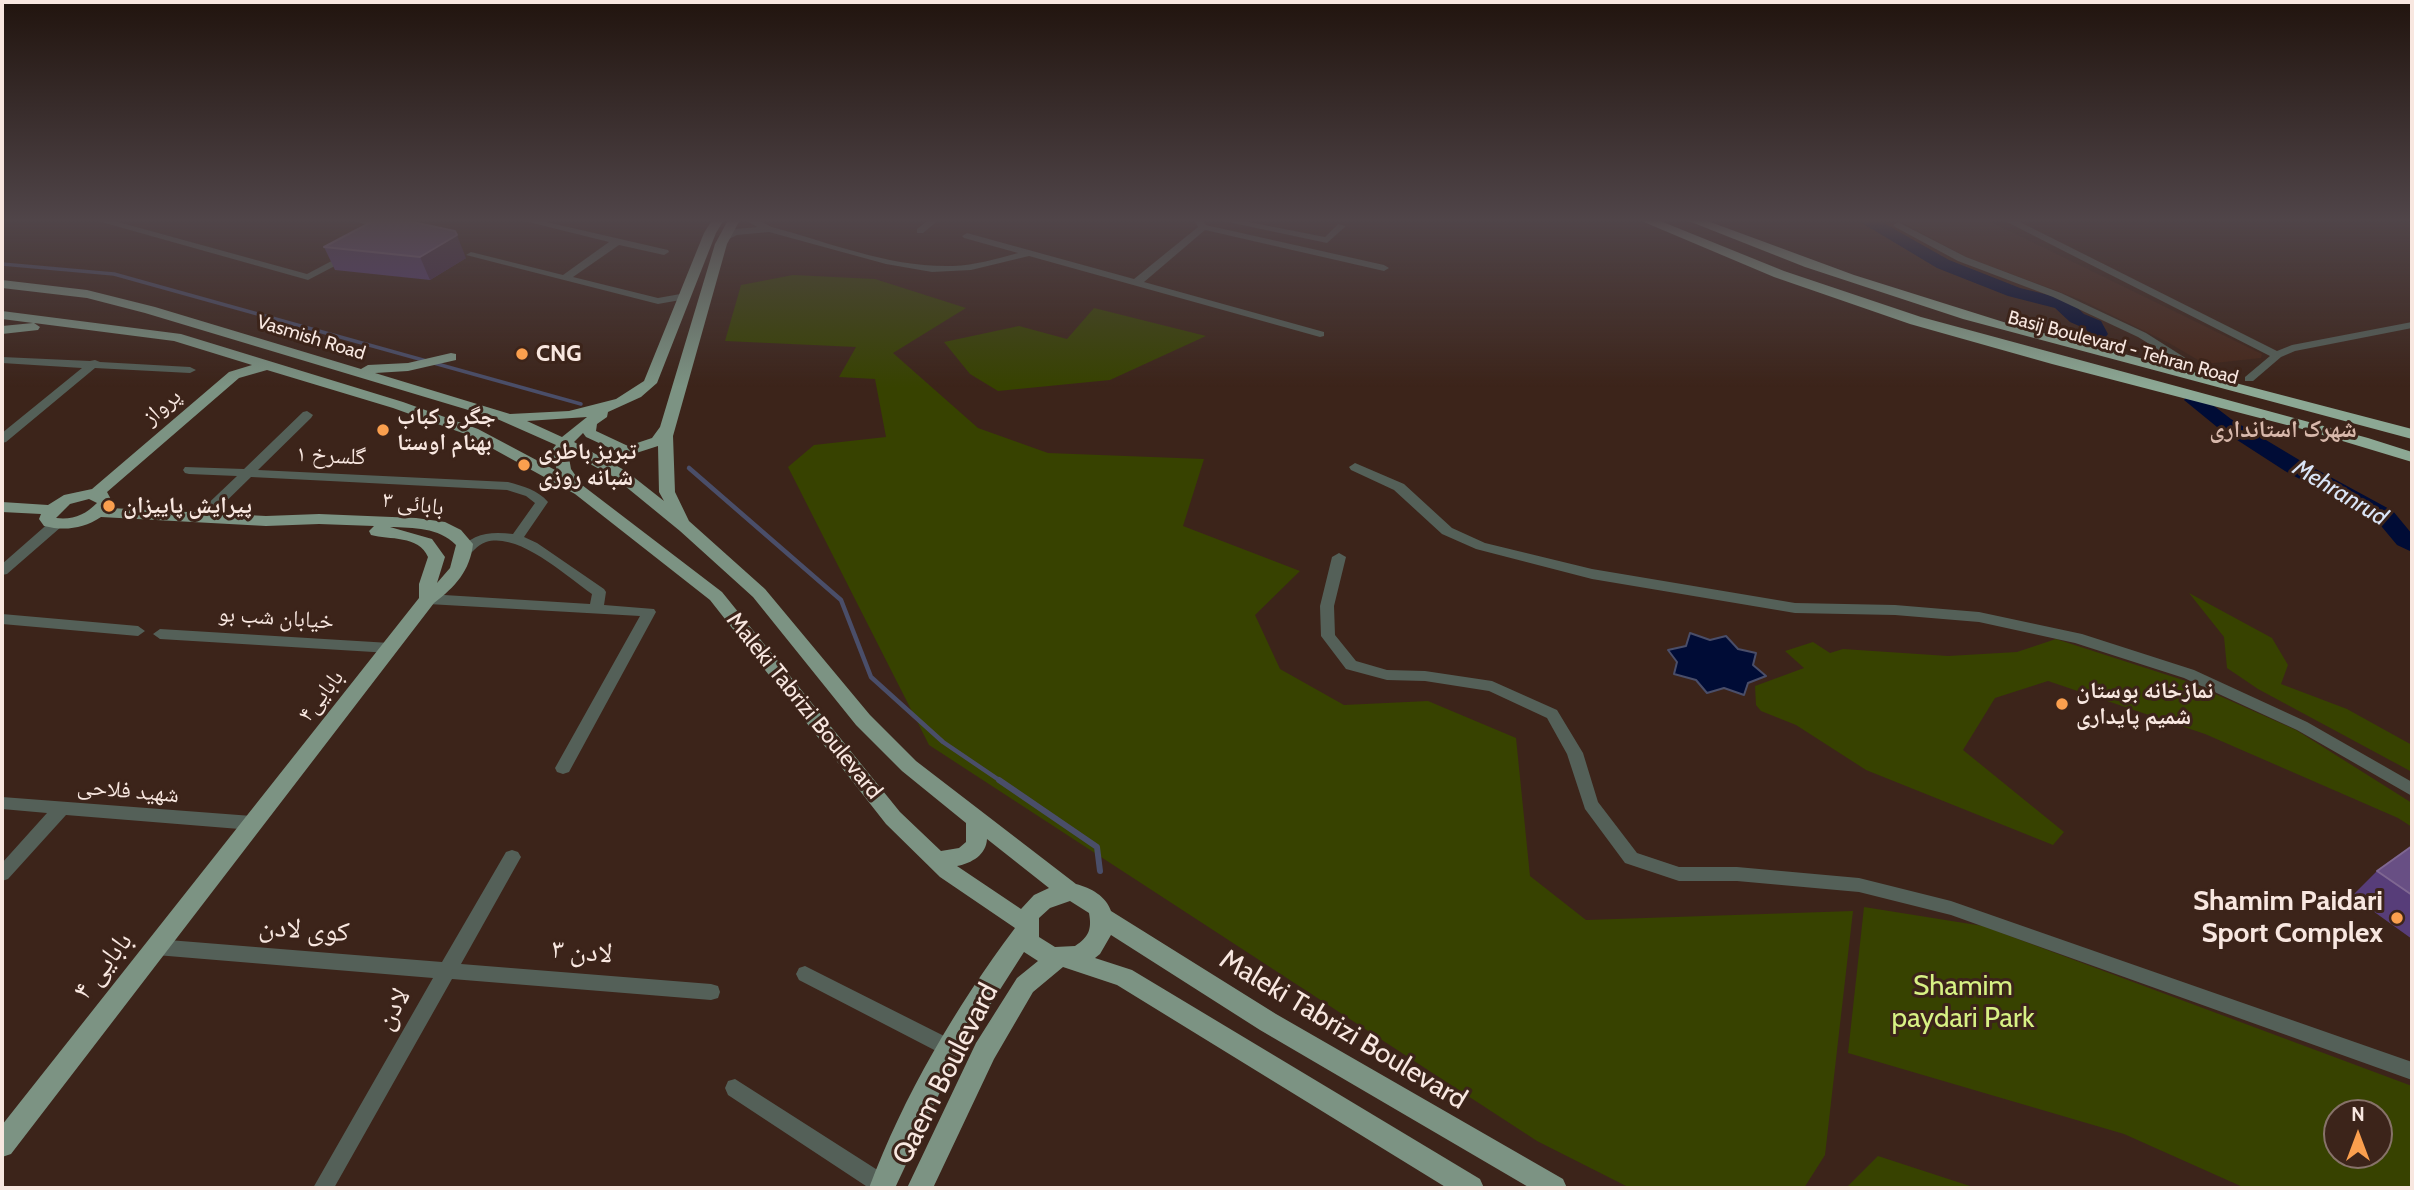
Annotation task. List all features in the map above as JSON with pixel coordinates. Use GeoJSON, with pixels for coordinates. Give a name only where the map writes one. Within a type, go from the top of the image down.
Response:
{"type":"FeatureCollection","features":[{"type":"Feature","properties":{"kind":"highway"},"geometry":{"type":"LineString","coordinates":[[1792,276],[1840,294],[2004,347],[2333,427],[2412,457]]}},
{"type":"Feature","properties":{"kind":"highway","name":"Basij Boulevard - Tehran Road"},"geometry":{"type":"LineString","coordinates":[[1819,276],[1921,313],[2005,338],[2412,447]]}},
{"type":"Feature","properties":{"kind":"highway","name":"Basij Boulevard - Tehran Road"},"geometry":{"type":"LineString","coordinates":[[1846,276],[1902,296],[1999,325],[2336,411],[2412,434]]}},
{"type":"Feature","properties":{"kind":"highway"},"geometry":{"type":"LineString","coordinates":[[1868,276],[1934,298],[2032,325],[2249,379],[2412,424]]}},
{"type":"Feature","properties":{"kind":"main road"},"geometry":{"type":"LineString","coordinates":[[578,490],[563,469],[560,450],[573,433],[650,383],[694,276]]}},
{"type":"Feature","properties":{"kind":"main road"},"geometry":{"type":"LineString","coordinates":[[686,527],[667,492],[665,436],[713,276]]}},
{"type":"Feature","properties":{"kind":"main road","name":"Vasmish Road"},"geometry":{"type":"LineString","coordinates":[[2,284],[87,295],[150,310],[341,366],[500,415],[562,442],[620,474]]}},
{"type":"Feature","properties":{"kind":"main road","name":"Vasmish Road"},"geometry":{"type":"LineString","coordinates":[[2,316],[176,337],[473,432],[578,490]]}},
{"type":"Feature","properties":{"kind":"main road"},"geometry":{"type":"LineString","coordinates":[[2,330],[71,324]]}},
{"type":"Feature","properties":{"kind":"main road","name":"پرواز"},"geometry":{"type":"LineString","coordinates":[[89,495],[230,367],[235,355]]}},
{"type":"Feature","properties":{"kind":"main road"},"geometry":{"type":"LineString","coordinates":[[341,366],[390,368],[451,357]]}},
{"type":"Feature","properties":{"kind":"main road","name":"پرواز"},"geometry":{"type":"LineString","coordinates":[[89,495],[234,375],[265,365]]}},
{"type":"Feature","properties":{"kind":"main road"},"geometry":{"type":"LineString","coordinates":[[500,415],[533,418],[579,414],[607,406],[641,391]]}},
{"type":"Feature","properties":{"kind":"main road"},"geometry":{"type":"LineString","coordinates":[[591,421],[587,428],[591,434],[627,451],[657,442],[669,426]]}},
{"type":"Feature","properties":{"kind":"main road","name":"Maleki Tabrizi Boulevard"},"geometry":{"type":"LineString","coordinates":[[620,474],[686,527],[760,593],[863,720],[909,766],[1070,892]]}},
{"type":"Feature","properties":{"kind":"main road","name":"Maleki Tabrizi Boulevard"},"geometry":{"type":"LineString","coordinates":[[578,490],[687,570],[716,596],[893,818],[948,871],[1025,928]]}},
{"type":"Feature","properties":{"kind":"main road"},"geometry":{"type":"LineString","coordinates":[[2,507],[53,517],[81,521],[103,507],[105,499],[89,495],[64,501],[53,517]]}},
{"type":"Feature","properties":{"kind":"main road","name":"بابائی ۳"},"geometry":{"type":"LineString","coordinates":[[97,512],[266,521],[359,520],[439,526],[456,534],[464,544],[464,553]]}},
{"type":"Feature","properties":{"kind":"main road","name":"بابائی ۳"},"geometry":{"type":"LineString","coordinates":[[266,521],[311,528],[414,536],[427,543],[435,552],[436,566],[426,581],[428,599]]}},
{"type":"Feature","properties":{"kind":"main road"},"geometry":{"type":"LineString","coordinates":[[428,599],[445,587],[463,563],[464,553]]}},
{"type":"Feature","properties":{"kind":"main road","name":"بابایی۴"},"geometry":{"type":"LineString","coordinates":[[251,823],[428,599]]}},
{"type":"Feature","properties":{"kind":"main road"},"geometry":{"type":"LineString","coordinates":[[937,860],[964,856],[976,846],[977,819]]}},
{"type":"Feature","properties":{"kind":"main road","name":"بابایی ۴"},"geometry":{"type":"LineString","coordinates":[[2,1144],[251,823]]}},
{"type":"Feature","properties":{"kind":"main road"},"geometry":{"type":"LineString","coordinates":[[1062,959],[1081,955],[1099,939],[1103,918],[1092,900],[1070,892],[1046,897],[1029,913],[1025,928],[1035,950],[1062,959],[1124,977],[1471,1188]]}},
{"type":"Feature","properties":{"kind":"main road","name":"Maleki Tabrizi Boulevard"},"geometry":{"type":"LineString","coordinates":[[1103,918],[1268,1022],[1554,1188]]}},
{"type":"Feature","properties":{"kind":"main road","name":"Qaem Boulevard"},"geometry":{"type":"LineString","coordinates":[[883,1187],[924,1094],[949,1048],[1025,928]]}},
{"type":"Feature","properties":{"kind":"main road","name":"Qaem Boulevard"},"geometry":{"type":"LineString","coordinates":[[920,1188],[985,1051],[1026,985],[1062,959]]}},
{"type":"Feature","properties":{"kind":"street"},"geometry":{"type":"LineString","coordinates":[[555,276],[658,301],[686,296]]}},
{"type":"Feature","properties":{"kind":"street"},"geometry":{"type":"LineString","coordinates":[[565,278],[568,276]]}},
{"type":"Feature","properties":{"kind":"street"},"geometry":{"type":"LineString","coordinates":[[1108,276],[1320,334]]}},
{"type":"Feature","properties":{"kind":"street"},"geometry":{"type":"LineString","coordinates":[[1136,283],[1144,276]]}},
{"type":"Feature","properties":{"kind":"street"},"geometry":{"type":"LineString","coordinates":[[2006,276],[2118,323],[2189,364]]}},
{"type":"Feature","properties":{"kind":"street"},"geometry":{"type":"LineString","coordinates":[[2119,276],[2277,355]]}},
{"type":"Feature","properties":{"kind":"street"},"geometry":{"type":"LineString","coordinates":[[2249,379],[2277,355],[2291,348],[2412,325]]}},
{"type":"Feature","properties":{"kind":"street"},"geometry":{"type":"LineString","coordinates":[[2,360],[190,370]]}},
{"type":"Feature","properties":{"kind":"street"},"geometry":{"type":"LineString","coordinates":[[2,439],[95,363]]}},
{"type":"Feature","properties":{"kind":"street"},"geometry":{"type":"LineString","coordinates":[[202,517],[307,415]]}},
{"type":"Feature","properties":{"kind":"street"},"geometry":{"type":"LineString","coordinates":[[1355,467],[1399,487],[1447,531],[1481,546],[1592,574],[1795,608],[1895,610],[1979,617],[2077,638],[2189,674],[2302,726],[2412,790]]}},
{"type":"Feature","properties":{"kind":"street"},"geometry":{"type":"LineString","coordinates":[[189,470],[248,473]]}},
{"type":"Feature","properties":{"kind":"street","name":"گلسرخ ۱"},"geometry":{"type":"LineString","coordinates":[[248,473],[515,488],[537,496],[542,502],[516,539]]}},
{"type":"Feature","properties":{"kind":"street"},"geometry":{"type":"LineString","coordinates":[[2,571],[53,517]]}},
{"type":"Feature","properties":{"kind":"street"},"geometry":{"type":"LineString","coordinates":[[464,553],[478,539],[496,536],[516,539],[532,546],[599,592],[596,609]]}},
{"type":"Feature","properties":{"kind":"street"},"geometry":{"type":"LineString","coordinates":[[1339,557],[1327,606],[1328,636],[1351,665],[1387,675],[1425,676],[1492,686],[1552,714],[1575,753],[1591,804],[1631,858],[1679,874],[1737,874],[1859,885],[1951,908],[2412,1071]]}},
{"type":"Feature","properties":{"kind":"street"},"geometry":{"type":"LineString","coordinates":[[428,599],[649,612],[563,768]]}},
{"type":"Feature","properties":{"kind":"street"},"geometry":{"type":"LineString","coordinates":[[2,619],[138,631]]}},
{"type":"Feature","properties":{"kind":"street","name":"خیابان شب بو"},"geometry":{"type":"LineString","coordinates":[[160,634],[390,648]]}},
{"type":"Feature","properties":{"kind":"street","name":"شهید فلاحی"},"geometry":{"type":"LineString","coordinates":[[2,803],[251,823]]}},
{"type":"Feature","properties":{"kind":"street"},"geometry":{"type":"LineString","coordinates":[[2,874],[62,808]]}},
{"type":"Feature","properties":{"kind":"street","name":"لادن"},"geometry":{"type":"LineString","coordinates":[[323,1188],[512,858]]}},
{"type":"Feature","properties":{"kind":"street","name":"کوی لادن"},"geometry":{"type":"LineString","coordinates":[[156,947],[449,968]]}},
{"type":"Feature","properties":{"kind":"street","name":"لادن ۳"},"geometry":{"type":"LineString","coordinates":[[449,968],[711,992]]}},
{"type":"Feature","properties":{"kind":"street"},"geometry":{"type":"LineString","coordinates":[[805,974],[949,1048]]}},
{"type":"Feature","properties":{"kind":"street"},"geometry":{"type":"LineString","coordinates":[[735,1088],[883,1187]]}},
{"type":"Feature","properties":{"kind":"shaded area"},"geometry":{"type":"Polygon","coordinates":[[[2015,276],[2101,276],[2262,354],[2261,358],[2205,364],[2169,343],[2079,299],[2015,276]]]}},
{"type":"Feature","properties":{"kind":"green space"},"geometry":{"type":"Polygon","coordinates":[[[790,276],[875,279],[966,308],[893,353],[978,428],[1048,453],[1204,459],[1183,526],[1300,571],[1255,615],[1280,669],[1344,705],[1428,701],[1516,738],[1530,876],[1586,920],[1853,911],[1825,1155],[1804,1188],[1630,1188],[1537,1141],[929,745],[788,467],[814,445],[886,437],[875,379],[839,377],[856,347],[725,341],[741,285],[790,276]]]}},
{"type":"Feature","properties":{"kind":"green space"},"geometry":{"type":"Polygon","coordinates":[[[1094,308],[1206,336],[1110,380],[998,391],[970,374],[944,342],[1019,326],[1067,339],[1094,308]]]}},
{"type":"Feature","properties":{"kind":"green space"},"geometry":{"type":"Polygon","coordinates":[[[2189,593],[2272,638],[2288,665],[2281,684],[2347,709],[2412,745],[2412,772],[2258,689],[2227,668],[2224,637],[2189,593]]]}},
{"type":"Feature","properties":{"kind":"green space"},"geometry":{"type":"Polygon","coordinates":[[[2056,639],[2186,681],[2296,730],[2412,803],[2412,827],[2398,818],[2205,734],[2048,681],[1995,698],[1963,750],[2064,832],[2053,845],[1866,770],[1796,725],[1761,711],[1756,705],[1755,686],[1804,668],[1785,651],[1813,642],[1830,653],[1843,649],[1948,656],[2017,652],[2056,639]]]}},
{"type":"Feature","properties":{"kind":"green space","name":"Shamim paydari Park"},"geometry":{"type":"Polygon","coordinates":[[[1864,907],[1983,926],[2412,1086],[2412,1188],[2245,1188],[2124,1134],[1848,1053],[1864,907]]]}},
{"type":"Feature","properties":{"kind":"green space"},"geometry":{"type":"Polygon","coordinates":[[[1878,1156],[1976,1188],[1846,1188],[1878,1156]]]}},
{"type":"Feature","properties":{"kind":"water"},"geometry":{"type":"Polygon","coordinates":[[[1690,633],[1710,640],[1726,636],[1738,649],[1756,653],[1753,665],[1766,676],[1748,683],[1744,695],[1724,688],[1707,693],[1696,680],[1674,674],[1677,662],[1668,650],[1686,646],[1690,633]]]}},
{"type":"Feature","properties":{"kind":"building"},"geometry":{"type":"Polygon","coordinates":[[[2412,846],[2412,895],[2377,871],[2412,846]]]}},
{"type":"Feature","properties":{"kind":"waterway"},"geometry":{"type":"LineString","coordinates":[[120,276],[581,404]]}},
{"type":"Feature","properties":{"kind":"waterway","name":"Mehranrud"},"geometry":{"type":"LineString","coordinates":[[1972,276],[2014,292],[2062,304],[2077,318],[2094,325],[2098,334]]}},
{"type":"Feature","properties":{"kind":"waterway","name":"Mehranrud"},"geometry":{"type":"LineString","coordinates":[[2194,400],[2224,423],[2293,466],[2385,516],[2412,545]]}},
{"type":"Feature","properties":{"kind":"waterway"},"geometry":{"type":"LineString","coordinates":[[689,468],[841,600],[871,677],[943,742],[1002,782]]}},
{"type":"Feature","properties":{"kind":"waterway"},"geometry":{"type":"LineString","coordinates":[[999,780],[1097,847],[1100,871]]}},
{"type":"Feature","properties":{"kind":"place","name":"CNG"},"geometry":{"type":"Point","coordinates":[522,354]}},
{"type":"Feature","properties":{"kind":"place","name":"جگر و کباب بهنام اوستا"},"geometry":{"type":"Point","coordinates":[383,430]}},
{"type":"Feature","properties":{"kind":"place","name":"تبریز باطری شبانه روزی"},"geometry":{"type":"Point","coordinates":[524,465]}},
{"type":"Feature","properties":{"kind":"place","name":"پیرایش پاییزان"},"geometry":{"type":"Point","coordinates":[109,506]}},
{"type":"Feature","properties":{"kind":"place","name":"نمازخانه بوستان شمیم پایداری"},"geometry":{"type":"Point","coordinates":[2062,704]}},
{"type":"Feature","properties":{"kind":"place","name":"Shamim Paidari Sport Complex"},"geometry":{"type":"Point","coordinates":[2397,918]}},
{"type":"Feature","properties":{"kind":"district","name":"شهرک استانداری"},"geometry":{"type":"Point","coordinates":[2283,430]}}]}
